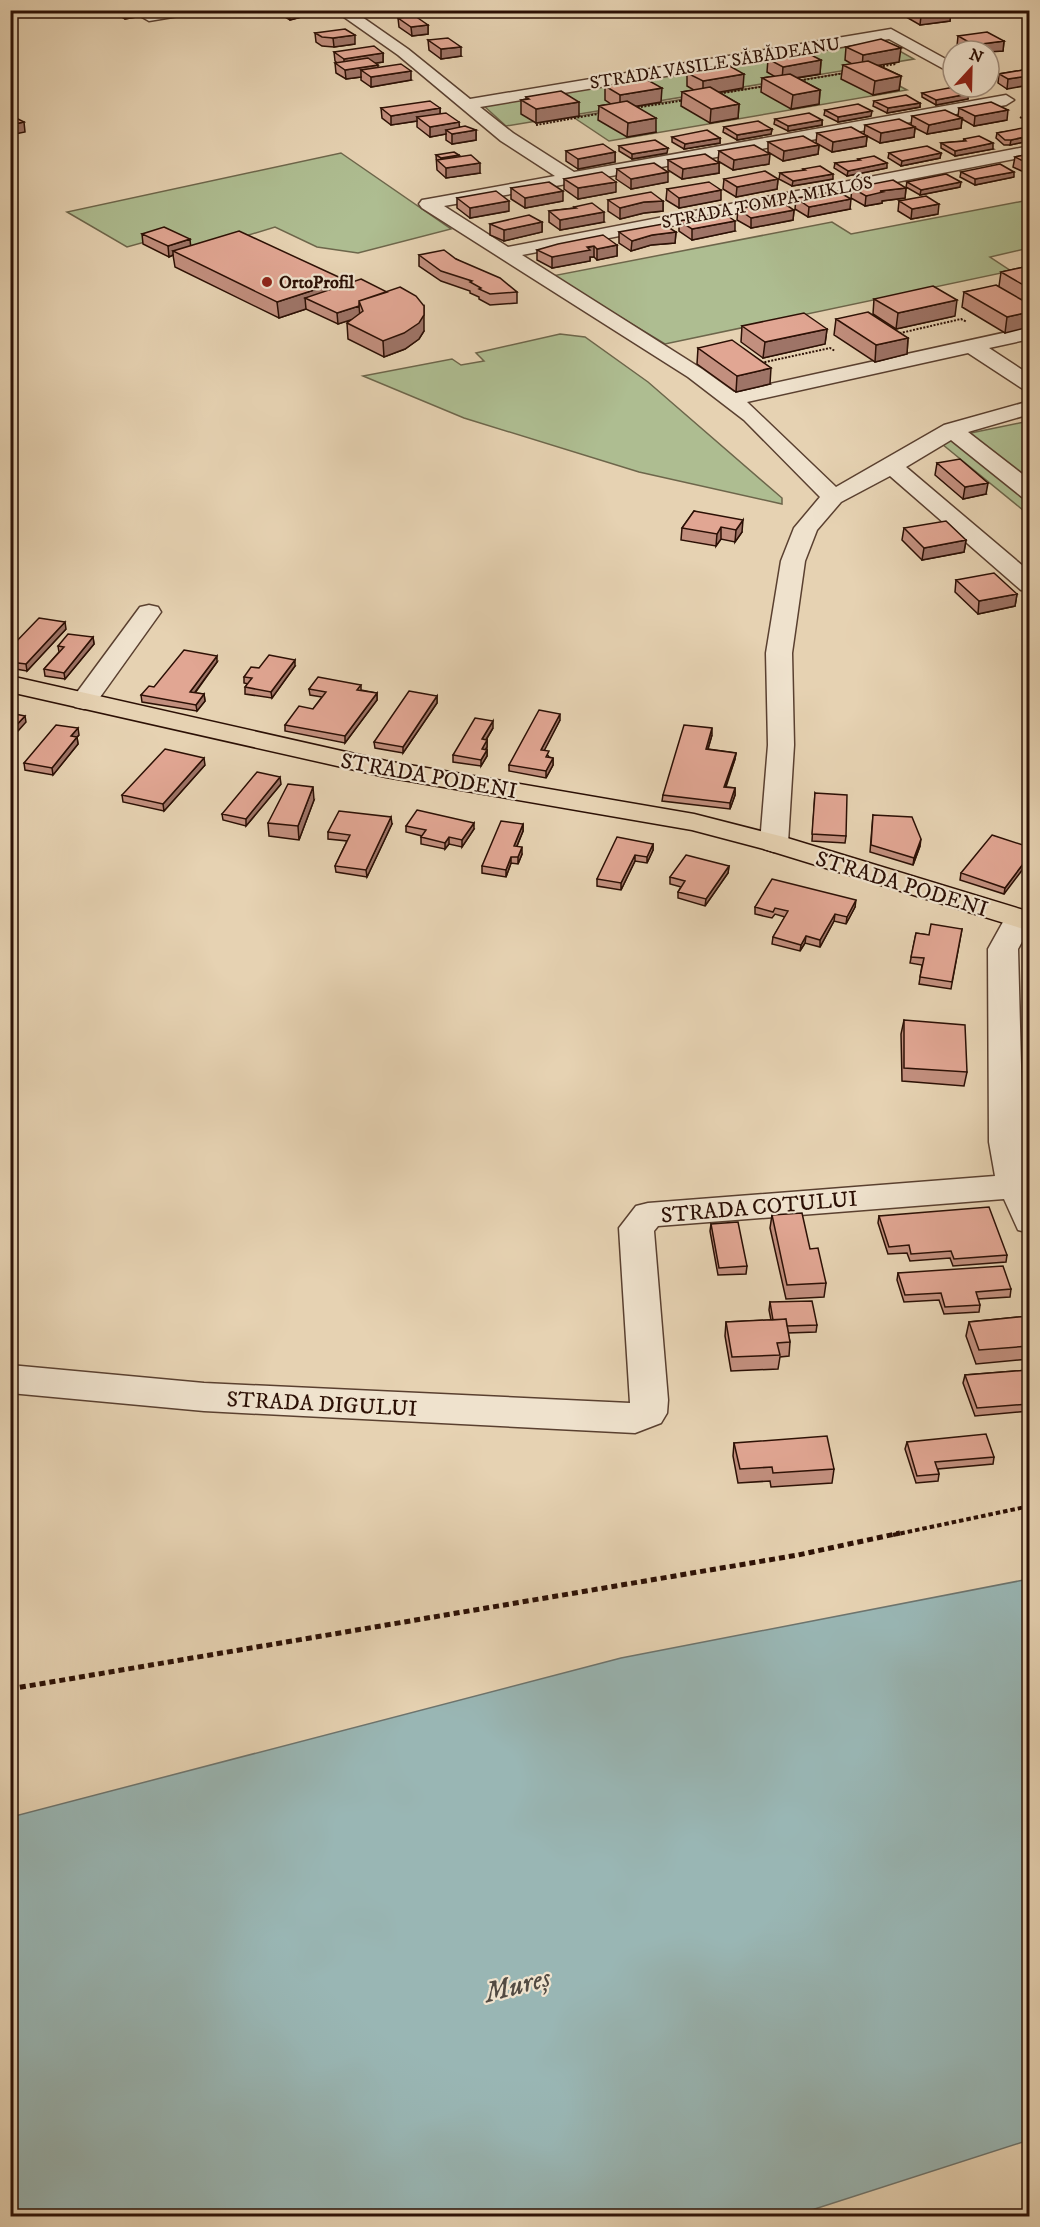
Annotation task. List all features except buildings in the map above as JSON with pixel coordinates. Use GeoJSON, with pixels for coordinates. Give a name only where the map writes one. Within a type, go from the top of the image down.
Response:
{"type":"FeatureCollection","features":[{"type":"Feature","properties":{"kind":"main road","name":"STRADA PODENI"},"geometry":{"type":"LineString","coordinates":[[10,684],[386,769],[694,822],[774,843],[1024,921]]}},
{"type":"Feature","properties":{"kind":"street"},"geometry":{"type":"LineString","coordinates":[[149,17],[191,10]]}},
{"type":"Feature","properties":{"kind":"street"},"geometry":{"type":"LineString","coordinates":[[341,10],[403,52],[500,131],[569,177]]}},
{"type":"Feature","properties":{"kind":"street","name":"STRADA VASILE SĂBĂDEANU"},"geometry":{"type":"LineString","coordinates":[[468,104],[891,34],[941,62]]}},
{"type":"Feature","properties":{"kind":"street"},"geometry":{"type":"LineString","coordinates":[[1001,97],[1022,109]]}},
{"type":"Feature","properties":{"kind":"street"},"geometry":{"type":"LineString","coordinates":[[832,497],[752,415],[695,373],[429,204],[1006,100]]}},
{"type":"Feature","properties":{"kind":"street","name":"STRADA TOMPA MIKLÓS"},"geometry":{"type":"LineString","coordinates":[[504,253],[1029,151]]}},
{"type":"Feature","properties":{"kind":"street"},"geometry":{"type":"LineString","coordinates":[[730,399],[1029,333]]}},
{"type":"Feature","properties":{"kind":"street"},"geometry":{"type":"LineString","coordinates":[[972,346],[1029,385]]}},
{"type":"Feature","properties":{"kind":"street"},"geometry":{"type":"LineString","coordinates":[[774,843],[781,745],[779,654],[793,561],[806,528],[832,497],[892,466],[952,430],[1029,407]]}},
{"type":"Feature","properties":{"kind":"street"},"geometry":{"type":"LineString","coordinates":[[952,430],[1029,492]]}},
{"type":"Feature","properties":{"kind":"street"},"geometry":{"type":"LineString","coordinates":[[892,466],[1029,585]]}},
{"type":"Feature","properties":{"kind":"street"},"geometry":{"type":"LineString","coordinates":[[84,701],[149,612]]}},
{"type":"Feature","properties":{"kind":"street"},"geometry":{"type":"LineString","coordinates":[[1024,921],[1003,949],[1006,1142],[1010,1171],[1029,1221]]}},
{"type":"Feature","properties":{"kind":"street","name":"STRADA COTULUI"},"geometry":{"type":"LineString","coordinates":[[635,1419],[648,1413],[649,1401],[636,1228],[648,1215],[1016,1186]]}},
{"type":"Feature","properties":{"kind":"street","name":"STRADA DIGULUI"},"geometry":{"type":"LineString","coordinates":[[10,1379],[204,1397],[635,1419]]}},
{"type":"Feature","properties":{"kind":"path"},"geometry":{"type":"LineString","coordinates":[[866,69],[932,57]]}},
{"type":"Feature","properties":{"kind":"path"},"geometry":{"type":"LineString","coordinates":[[791,82],[855,71]]}},
{"type":"Feature","properties":{"kind":"path"},"geometry":{"type":"LineString","coordinates":[[715,95],[770,85]]}},
{"type":"Feature","properties":{"kind":"path"},"geometry":{"type":"LineString","coordinates":[[629,109],[693,98]]}},
{"type":"Feature","properties":{"kind":"path"},"geometry":{"type":"LineString","coordinates":[[500,131],[608,113]]}},
{"type":"Feature","properties":{"kind":"path"},"geometry":{"type":"LineString","coordinates":[[10,1689],[798,1555],[1029,1506]]}},
{"type":"Feature","properties":{"kind":"green space"},"geometry":{"type":"Polygon","coordinates":[[[880,40],[914,59],[506,126],[484,106],[880,40]]]}},
{"type":"Feature","properties":{"kind":"green space"},"geometry":{"type":"Polygon","coordinates":[[[868,69],[907,90],[609,141],[573,117],[868,69]]]}},
{"type":"Feature","properties":{"kind":"green space"},"geometry":{"type":"Polygon","coordinates":[[[341,153],[451,229],[358,253],[317,247],[275,227],[200,250],[170,235],[127,247],[67,212],[341,153]]]}},
{"type":"Feature","properties":{"kind":"green space"},"geometry":{"type":"Polygon","coordinates":[[[1029,200],[1029,248],[990,257],[1011,271],[665,344],[552,276],[832,222],[851,234],[1029,200]]]}},
{"type":"Feature","properties":{"kind":"green space"},"geometry":{"type":"Polygon","coordinates":[[[560,334],[585,337],[648,382],[782,498],[782,504],[639,472],[464,418],[363,376],[452,359],[461,365],[484,361],[476,353],[560,334]]]}},
{"type":"Feature","properties":{"kind":"green space"},"geometry":{"type":"Polygon","coordinates":[[[1029,421],[1029,515],[937,440],[1029,421]]]}},
{"type":"Feature","properties":{"kind":"water","name":"Mureș"},"geometry":{"type":"Polygon","coordinates":[[[1029,1579],[1029,2140],[793,2216],[11,2216],[11,1817],[621,1658],[1029,1579]]]}},
{"type":"Feature","properties":{"kind":"place","name":"OrtoProfil"},"geometry":{"type":"Point","coordinates":[267,282]}}]}
